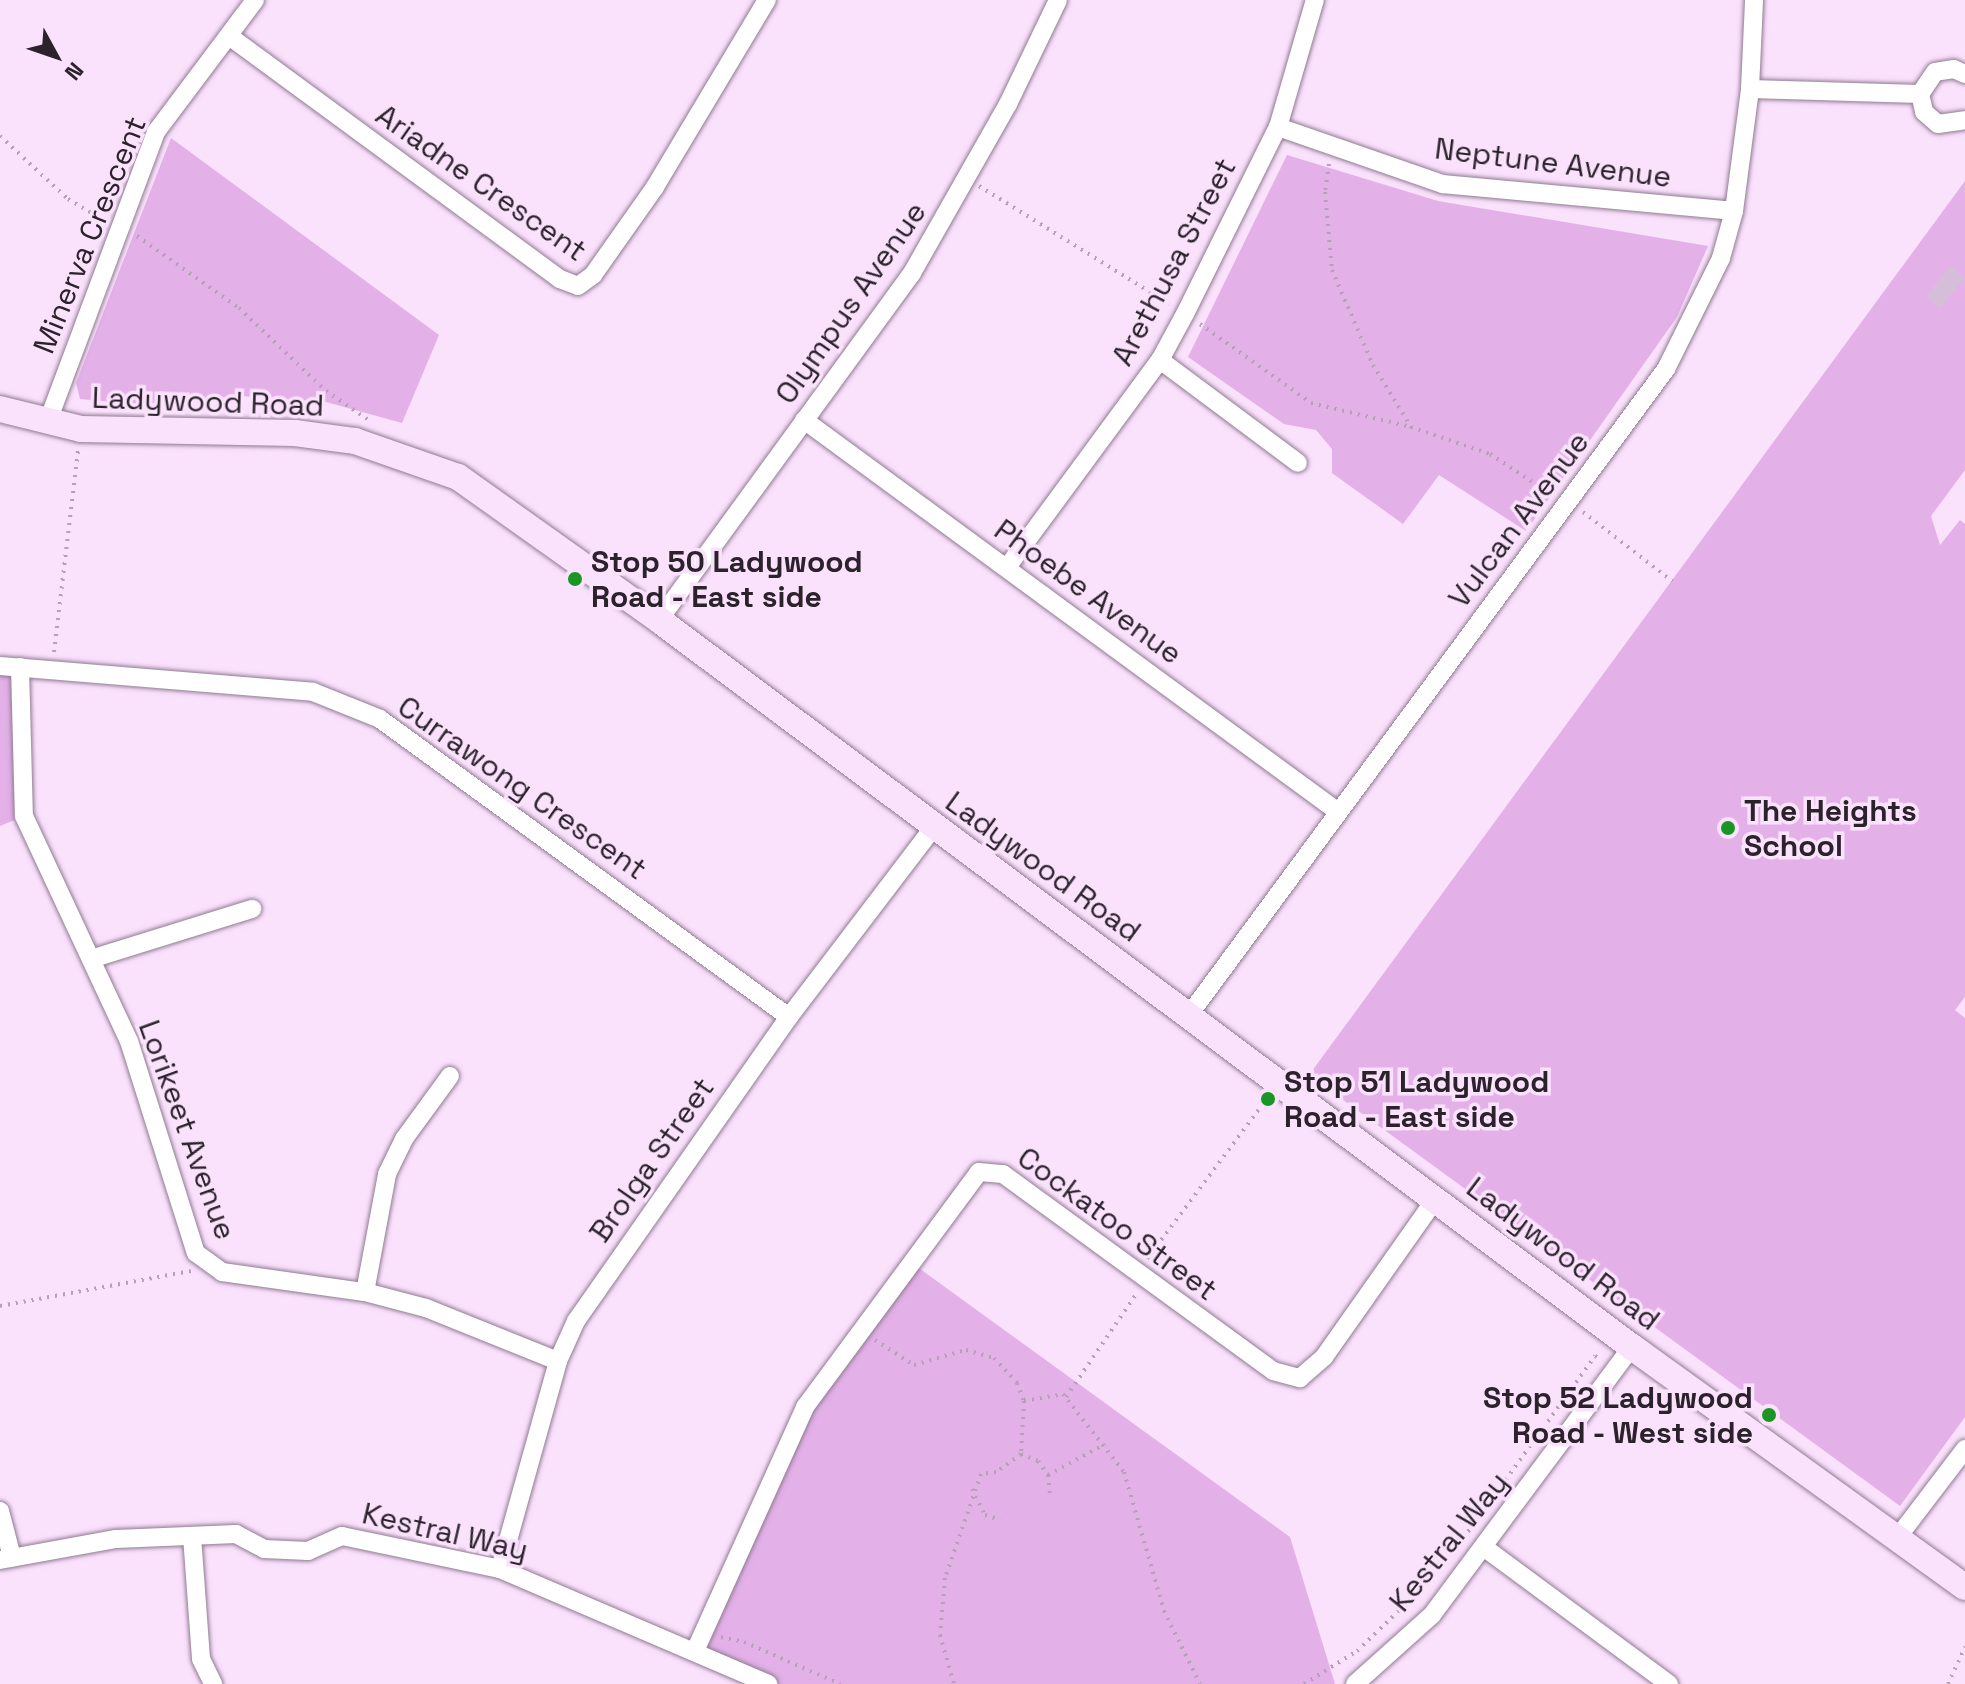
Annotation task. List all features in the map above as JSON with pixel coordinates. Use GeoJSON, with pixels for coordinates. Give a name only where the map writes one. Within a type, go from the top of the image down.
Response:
{"type":"FeatureCollection","features":[{"type":"Feature","properties":{"kind":"street","name":"Minerva Crescent"},"geometry":{"type":"LineString","coordinates":[[48,421],[156,132],[255,0]]}},
{"type":"Feature","properties":{"kind":"street","name":"Ariadne Crescent"},"geometry":{"type":"LineString","coordinates":[[229,36],[560,279],[578,286],[593,275],[655,187],[767,0]]}},
{"type":"Feature","properties":{"kind":"street","name":"Olympus Avenue"},"geometry":{"type":"LineString","coordinates":[[659,620],[912,273],[967,179],[1058,0]]}},
{"type":"Feature","properties":{"kind":"street","name":"Arethusa Street"},"geometry":{"type":"LineString","coordinates":[[1008,566],[1160,360],[1185,314],[1278,127],[1315,0]]}},
{"type":"Feature","properties":{"kind":"street","name":"Vulcan Avenue"},"geometry":{"type":"LineString","coordinates":[[1189,1015],[1666,369],[1721,258],[1734,211],[1750,89],[1754,0]]}},
{"type":"Feature","properties":{"kind":"street"},"geometry":{"type":"LineString","coordinates":[[1965,74],[1954,69],[1935,72],[1920,94],[1924,112],[1938,124],[1965,120]]}},
{"type":"Feature","properties":{"kind":"street"},"geometry":{"type":"LineString","coordinates":[[1750,89],[1920,94]]}},
{"type":"Feature","properties":{"kind":"street","name":"Neptune Avenue"},"geometry":{"type":"LineString","coordinates":[[1278,127],[1443,184],[1734,211]]}},
{"type":"Feature","properties":{"kind":"street"},"geometry":{"type":"LineString","coordinates":[[1160,360],[1298,463]]}},
{"type":"Feature","properties":{"kind":"street","name":"Ladywood Road"},"geometry":{"type":"LineString","coordinates":[[0,409],[81,429],[295,433],[403,455],[458,477],[659,620],[1632,1347],[1965,1587]]}},
{"type":"Feature","properties":{"kind":"street","name":"Phoebe Avenue"},"geometry":{"type":"LineString","coordinates":[[804,420],[1008,566],[1337,811]]}},
{"type":"Feature","properties":{"kind":"street","name":"Currawong Crescent"},"geometry":{"type":"LineString","coordinates":[[0,666],[313,692],[380,719],[789,1017]]}},
{"type":"Feature","properties":{"kind":"street","name":"Lorikeet Avenue"},"geometry":{"type":"LineString","coordinates":[[20,667],[24,816],[129,1041],[196,1253],[209,1268],[365,1292],[426,1308],[558,1361]]}},
{"type":"Feature","properties":{"kind":"street","name":"Brolga Street"},"geometry":{"type":"LineString","coordinates":[[500,1569],[558,1361],[596,1288],[789,1017],[934,827]]}},
{"type":"Feature","properties":{"kind":"street"},"geometry":{"type":"LineString","coordinates":[[91,959],[252,909]]}},
{"type":"Feature","properties":{"kind":"street"},"geometry":{"type":"LineString","coordinates":[[365,1292],[387,1174],[404,1139],[450,1076]]}},
{"type":"Feature","properties":{"kind":"street","name":"Cockatoo Street"},"geometry":{"type":"LineString","coordinates":[[695,1651],[778,1458],[805,1407],[979,1172],[1003,1174],[1273,1371],[1300,1378],[1324,1357],[1436,1198]]}},
{"type":"Feature","properties":{"kind":"street","name":"Kestral Way"},"geometry":{"type":"LineString","coordinates":[[1355,1684],[1432,1615],[1485,1548],[1632,1347]]}},
{"type":"Feature","properties":{"kind":"street"},"geometry":{"type":"LineString","coordinates":[[1898,1537],[1965,1449]]}},
{"type":"Feature","properties":{"kind":"street"},"geometry":{"type":"LineString","coordinates":[[0,1511],[6,1558]]}},
{"type":"Feature","properties":{"kind":"street","name":"Kestral Way"},"geometry":{"type":"LineString","coordinates":[[6,1558],[116,1539],[236,1534],[264,1549],[308,1551],[342,1536],[500,1569],[768,1684]]}},
{"type":"Feature","properties":{"kind":"street"},"geometry":{"type":"LineString","coordinates":[[192,1536],[201,1659],[213,1684]]}},
{"type":"Feature","properties":{"kind":"street"},"geometry":{"type":"LineString","coordinates":[[1485,1548],[1669,1684]]}},
{"type":"Feature","properties":{"kind":"path"},"geometry":{"type":"LineString","coordinates":[[0,136],[68,199],[104,220]]}},
{"type":"Feature","properties":{"kind":"path"},"geometry":{"type":"LineString","coordinates":[[1332,146],[1325,192],[1332,270],[1373,365],[1411,427]]}},
{"type":"Feature","properties":{"kind":"path"},"geometry":{"type":"LineString","coordinates":[[967,179],[1185,314],[1311,403],[1411,427],[1490,454],[1567,503],[1672,581]]}},
{"type":"Feature","properties":{"kind":"path"},"geometry":{"type":"LineString","coordinates":[[135,235],[239,308],[326,391],[376,426]]}},
{"type":"Feature","properties":{"kind":"path"},"geometry":{"type":"LineString","coordinates":[[51,670],[81,429]]}},
{"type":"Feature","properties":{"kind":"path"},"geometry":{"type":"LineString","coordinates":[[1024,1401],[1066,1397],[1137,1298],[1137,1272],[1280,1082]]}},
{"type":"Feature","properties":{"kind":"path"},"geometry":{"type":"LineString","coordinates":[[0,1306],[209,1268]]}},
{"type":"Feature","properties":{"kind":"path"},"geometry":{"type":"LineString","coordinates":[[861,1329],[914,1365],[966,1350],[994,1358],[1017,1383],[1024,1401],[1021,1454]]}},
{"type":"Feature","properties":{"kind":"path"},"geometry":{"type":"LineString","coordinates":[[1449,1558],[1595,1356],[1615,1370]]}},
{"type":"Feature","properties":{"kind":"path"},"geometry":{"type":"LineString","coordinates":[[1066,1397],[1124,1472],[1164,1611],[1200,1684]]}},
{"type":"Feature","properties":{"kind":"path"},"geometry":{"type":"LineString","coordinates":[[1048,1475],[1105,1444]]}},
{"type":"Feature","properties":{"kind":"path"},"geometry":{"type":"LineString","coordinates":[[1021,1454],[1038,1461],[1048,1475],[1050,1493]]}},
{"type":"Feature","properties":{"kind":"path"},"geometry":{"type":"LineString","coordinates":[[954,1684],[940,1635],[945,1578],[972,1489],[981,1474],[996,1472],[1021,1454]]}},
{"type":"Feature","properties":{"kind":"path"},"geometry":{"type":"LineString","coordinates":[[972,1489],[985,1515],[1000,1520]]}},
{"type":"Feature","properties":{"kind":"path"},"geometry":{"type":"LineString","coordinates":[[1304,1684],[1367,1643],[1442,1568]]}},
{"type":"Feature","properties":{"kind":"path"},"geometry":{"type":"LineString","coordinates":[[705,1629],[840,1684]]}},
{"type":"Feature","properties":{"kind":"path"},"geometry":{"type":"LineString","coordinates":[[1948,1684],[1965,1647]]}},
{"type":"Feature","properties":{"kind":"shaded area"},"geometry":{"type":"Polygon","coordinates":[[[171,138],[439,335],[402,423],[326,402],[241,396],[137,404],[80,399],[76,383],[171,138]]]}},
{"type":"Feature","properties":{"kind":"shaded area"},"geometry":{"type":"Polygon","coordinates":[[[1287,155],[1438,201],[1708,246],[1677,317],[1526,531],[1439,475],[1403,524],[1332,473],[1332,449],[1316,430],[1284,424],[1188,357],[1287,155]]]}},
{"type":"Feature","properties":{"kind":"shaded area","name":"The Heights School"},"geometry":{"type":"Polygon","coordinates":[[[1965,181],[1965,470],[1931,516],[1940,545],[1960,520],[1965,524],[1965,997],[1955,1010],[1965,1018],[1965,1417],[1900,1506],[1309,1075],[1965,181]]]}},
{"type":"Feature","properties":{"kind":"shaded area"},"geometry":{"type":"Polygon","coordinates":[[[0,666],[20,667],[24,816],[0,826],[0,666]]]}},
{"type":"Feature","properties":{"kind":"shaded area"},"geometry":{"type":"Polygon","coordinates":[[[909,1261],[1290,1537],[1335,1684],[768,1684],[695,1651],[778,1458],[909,1261]]]}},
{"type":"Feature","properties":{"kind":"building"},"geometry":{"type":"Polygon","coordinates":[[[1950,266],[1965,278],[1940,308],[1925,296],[1950,266]]]}},
{"type":"Feature","properties":{"kind":"place","name":"Stop 50 Ladywood Road - East side"},"geometry":{"type":"Point","coordinates":[575,579]}},
{"type":"Feature","properties":{"kind":"place","name":"The Heights School"},"geometry":{"type":"Point","coordinates":[1728,828]}},
{"type":"Feature","properties":{"kind":"place","name":"Stop 51 Ladywood Road - East side"},"geometry":{"type":"Point","coordinates":[1268,1099]}},
{"type":"Feature","properties":{"kind":"place","name":"Stop 52 Ladywood Road - West side"},"geometry":{"type":"Point","coordinates":[1769,1415]}}]}
